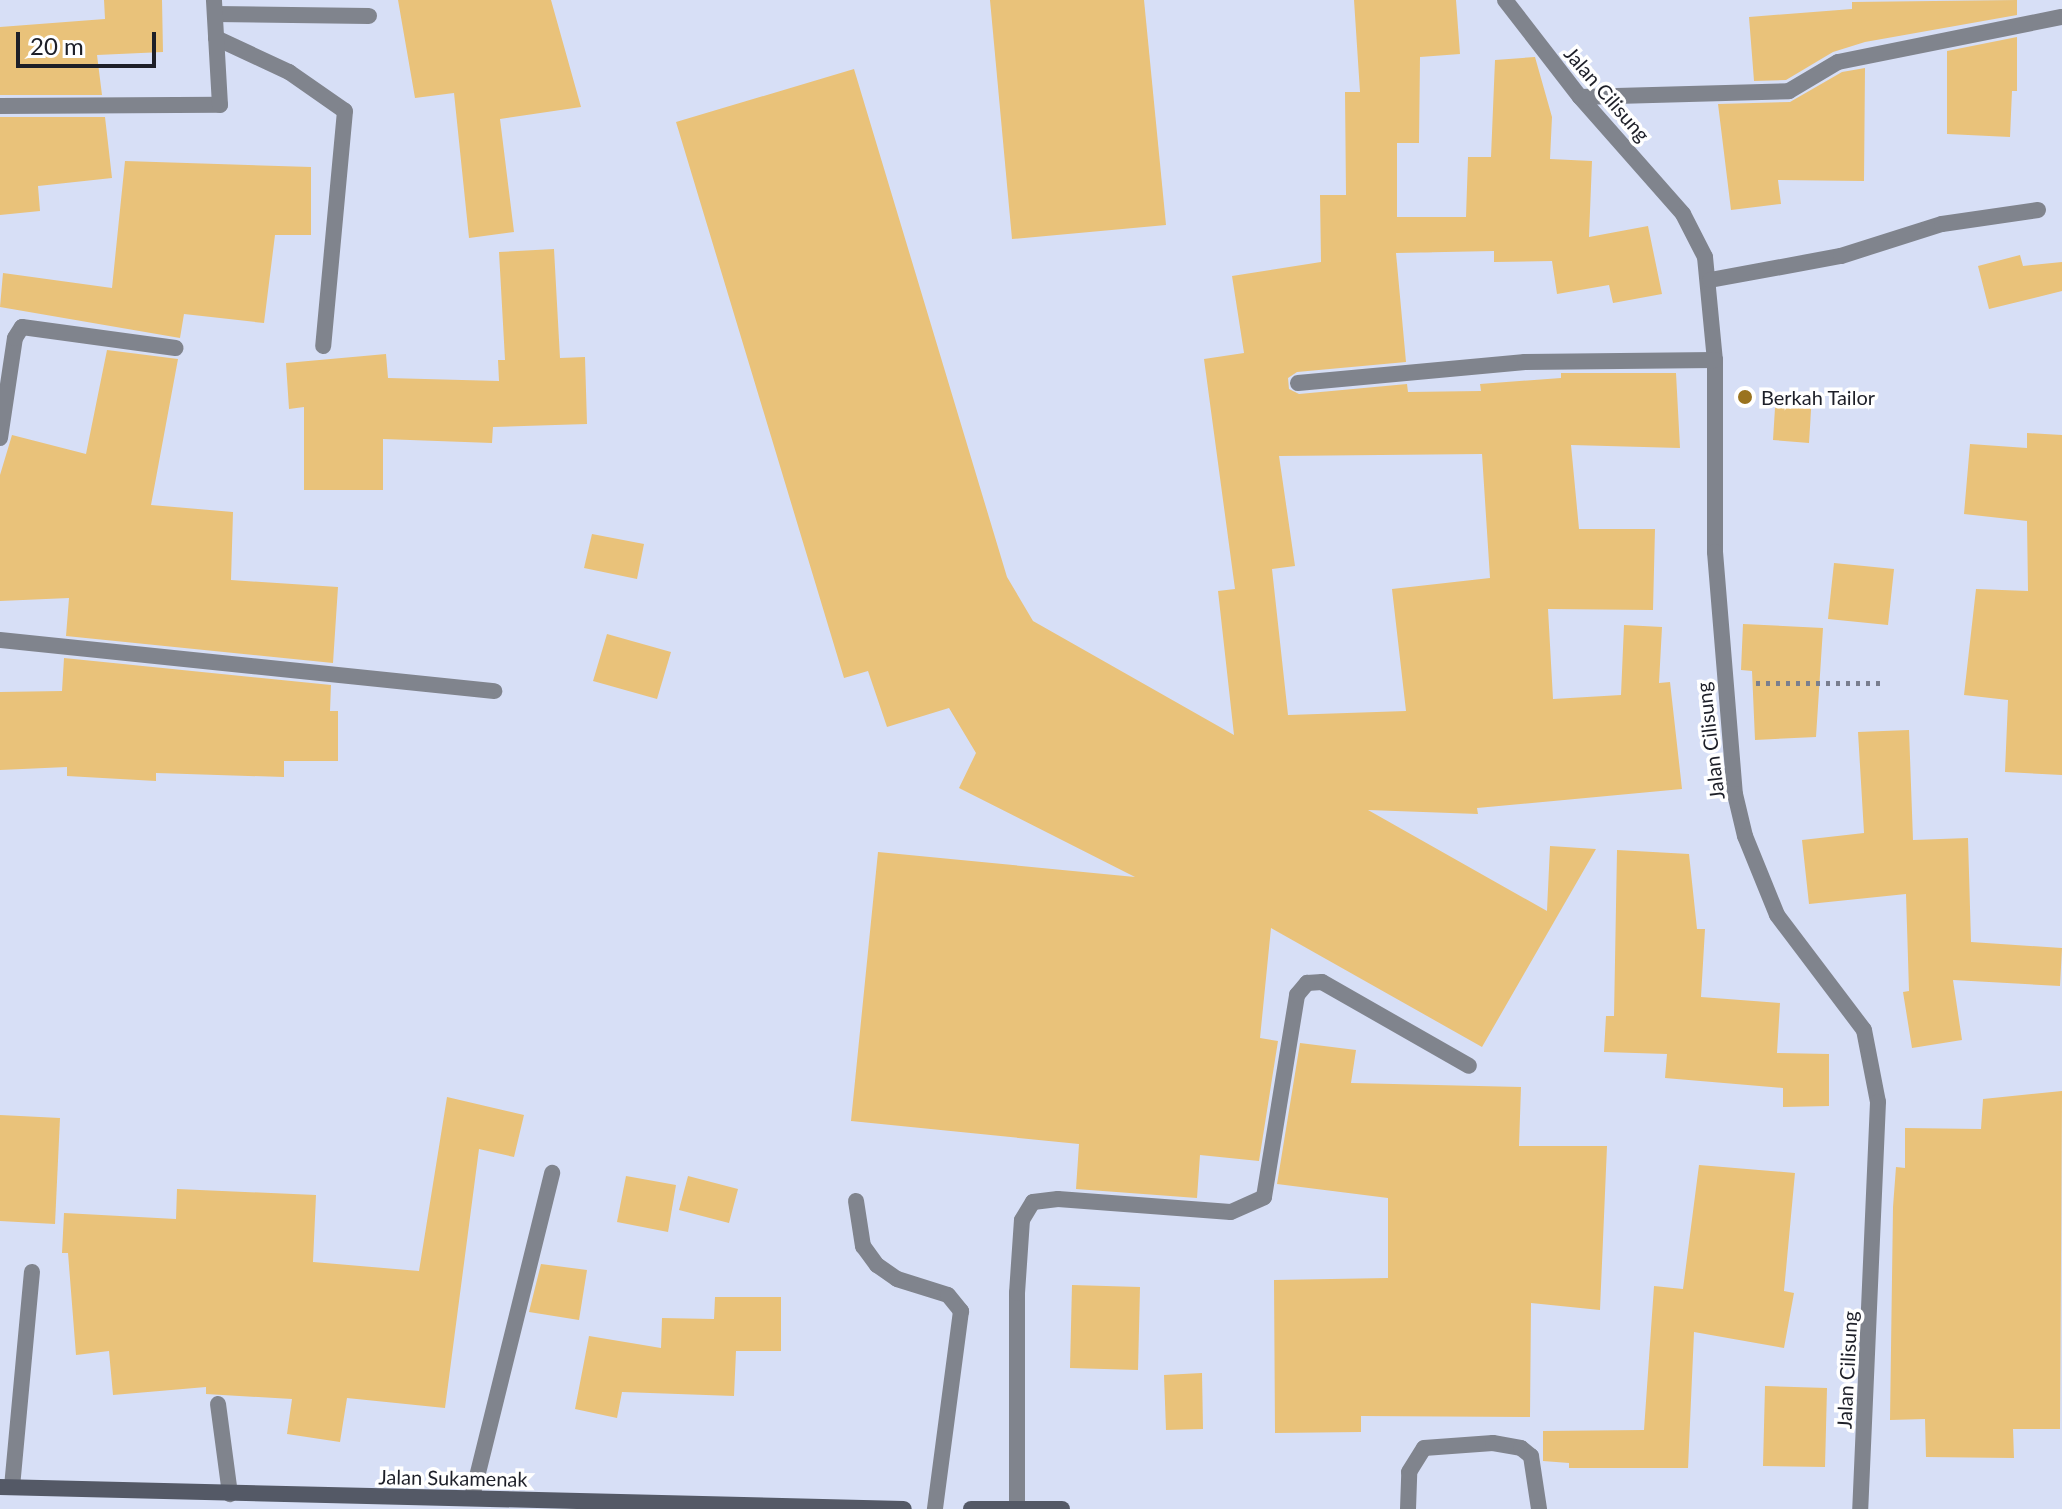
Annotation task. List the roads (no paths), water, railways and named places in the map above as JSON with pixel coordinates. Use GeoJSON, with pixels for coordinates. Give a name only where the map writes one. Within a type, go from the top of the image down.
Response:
{"type":"FeatureCollection","features":[{"type":"Feature","properties":{"kind":"main road","name":"Jalan Sukamenak"},"geometry":{"type":"LineString","coordinates":[[6,1487],[472,1497],[659,1507],[904,1509]]}},
{"type":"Feature","properties":{"kind":"main road"},"geometry":{"type":"LineString","coordinates":[[971,1509],[1062,1509]]}},
{"type":"Feature","properties":{"kind":"street","name":"Jalan Cilisung"},"geometry":{"type":"LineString","coordinates":[[1505,0],[1580,97],[1683,214],[1705,257],[1710,280],[1715,360],[1715,552],[1723,686],[1735,794],[1762,882],[1800,950],[1864,1030],[1873,1065],[1878,1138],[1860,1509]]}},
{"type":"Feature","properties":{"kind":"street"},"geometry":{"type":"LineString","coordinates":[[0,106],[220,105],[215,7],[369,16]]}},
{"type":"Feature","properties":{"kind":"street"},"geometry":{"type":"LineString","coordinates":[[1580,97],[1789,91],[1838,62],[2062,17]]}},
{"type":"Feature","properties":{"kind":"street"},"geometry":{"type":"LineString","coordinates":[[216,38],[289,72],[345,111],[323,346]]}},
{"type":"Feature","properties":{"kind":"street"},"geometry":{"type":"LineString","coordinates":[[1710,280],[1841,256],[1942,224],[2038,210]]}},
{"type":"Feature","properties":{"kind":"street"},"geometry":{"type":"LineString","coordinates":[[0,438],[15,338],[22,327],[176,348]]}},
{"type":"Feature","properties":{"kind":"street"},"geometry":{"type":"LineString","coordinates":[[1298,383],[1525,362],[1715,360]]}},
{"type":"Feature","properties":{"kind":"street"},"geometry":{"type":"LineString","coordinates":[[0,640],[494,691]]}},
{"type":"Feature","properties":{"kind":"street"},"geometry":{"type":"LineString","coordinates":[[1017,1507],[1017,1293],[1022,1220],[1033,1202],[1058,1199],[1231,1212],[1264,1197],[1297,995],[1307,983],[1322,982],[1469,1066]]}},
{"type":"Feature","properties":{"kind":"street"},"geometry":{"type":"LineString","coordinates":[[472,1497],[552,1173]]}},
{"type":"Feature","properties":{"kind":"street"},"geometry":{"type":"LineString","coordinates":[[856,1201],[863,1246],[877,1265],[897,1279],[948,1295],[961,1311],[935,1509]]}},
{"type":"Feature","properties":{"kind":"street"},"geometry":{"type":"LineString","coordinates":[[6,1487],[32,1272]]}},
{"type":"Feature","properties":{"kind":"street"},"geometry":{"type":"LineString","coordinates":[[218,1404],[230,1494]]}},
{"type":"Feature","properties":{"kind":"street"},"geometry":{"type":"LineString","coordinates":[[1408,1509],[1409,1472],[1424,1448],[1493,1443],[1521,1448],[1531,1456],[1539,1509]]}},
{"type":"Feature","properties":{"kind":"place","name":"Berkah Tailor"},"geometry":{"type":"Point","coordinates":[1745,397]}}]}
